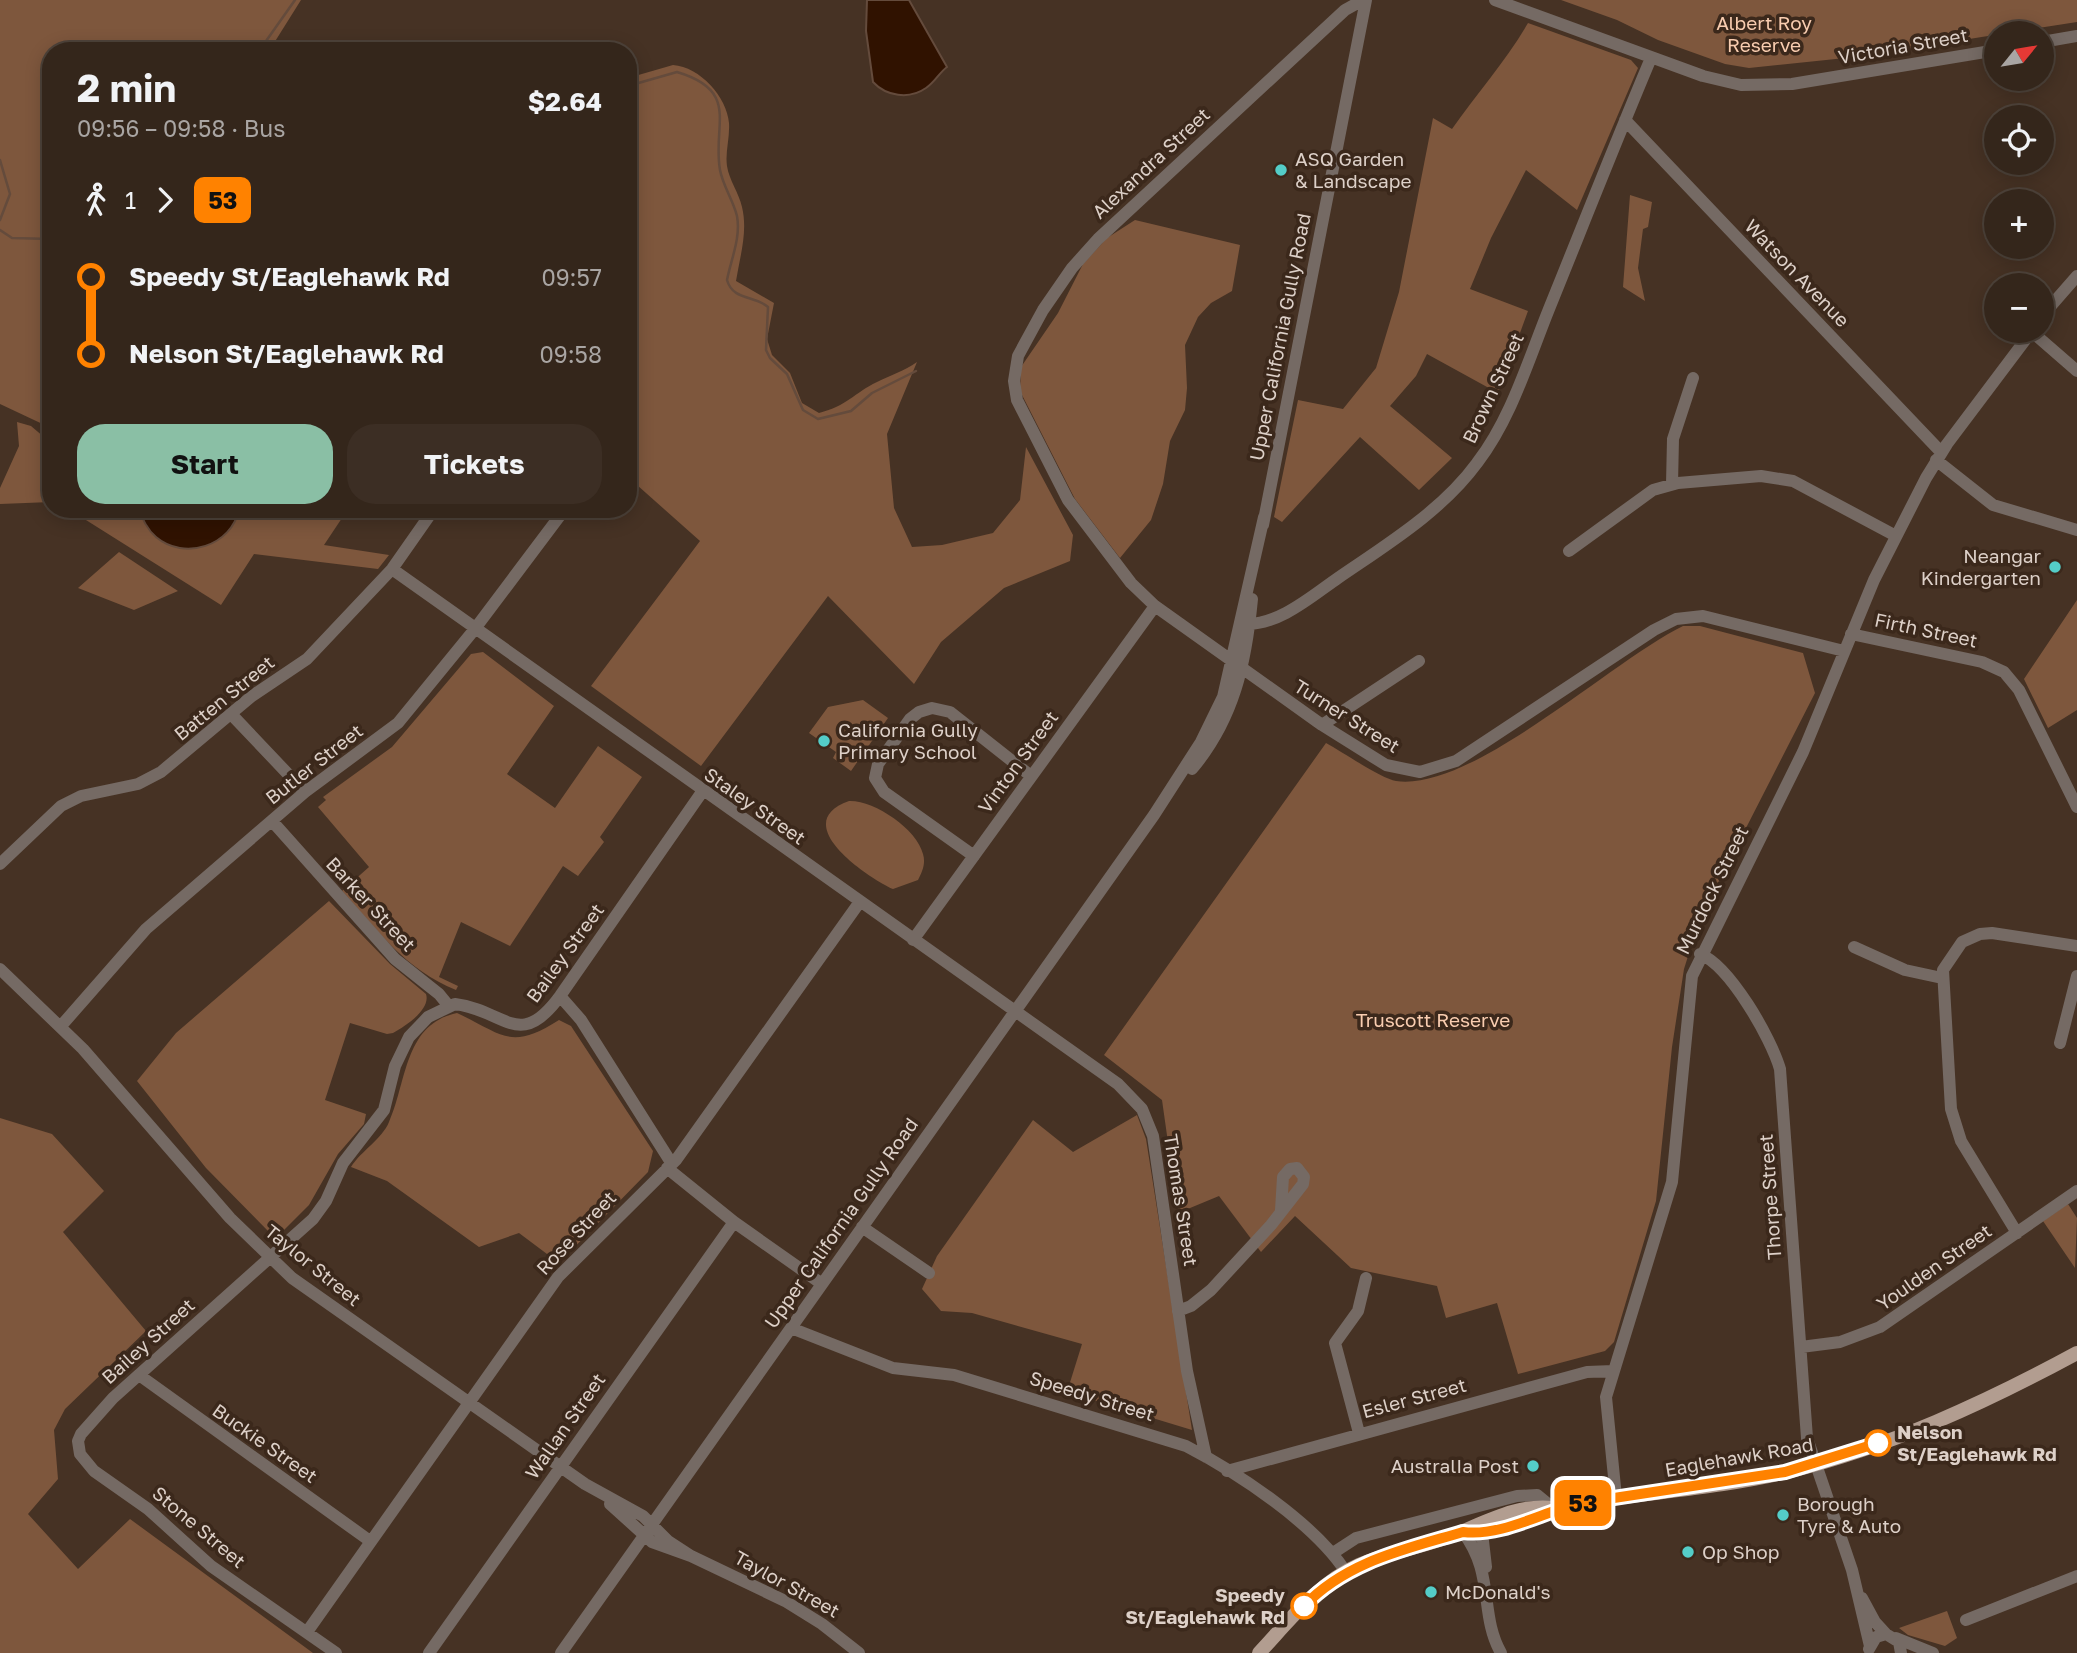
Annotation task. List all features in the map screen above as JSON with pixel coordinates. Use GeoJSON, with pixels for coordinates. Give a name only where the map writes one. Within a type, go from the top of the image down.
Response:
{"type":"FeatureCollection","features":[{"type":"Feature","properties":{"kind":"main road","name":"Eaglehawk Road"},"geometry":{"type":"LineString","coordinates":[[1260,1653],[1311,1599],[1346,1572],[1380,1558],[1472,1529],[1541,1516],[1554,1508],[1751,1479],[1814,1465],[1961,1412],[2077,1353]]}},
{"type":"Feature","properties":{"kind":"street","name":"Alexandra Street"},"geometry":{"type":"LineString","coordinates":[[1014,390],[1016,364],[1029,335],[1061,283],[1086,253],[1334,20],[1355,2],[1364,0]]}},
{"type":"Feature","properties":{"kind":"street","name":"Upper California Gully Road"},"geometry":{"type":"LineString","coordinates":[[561,1653],[1154,815],[1213,741],[1229,711],[1364,0]]}},
{"type":"Feature","properties":{"kind":"street","name":"Victoria Street"},"geometry":{"type":"LineString","coordinates":[[1495,0],[1723,82],[1774,86],[1984,52]]}},
{"type":"Feature","properties":{"kind":"street"},"geometry":{"type":"LineString","coordinates":[[2054,40],[2077,36]]}},
{"type":"Feature","properties":{"kind":"street","name":"Brown Street"},"geometry":{"type":"LineString","coordinates":[[1245,624],[1288,611],[1375,553],[1422,517],[1477,465],[1491,443],[1519,383],[1651,58]]}},
{"type":"Feature","properties":{"kind":"street","name":"Watson Avenue"},"geometry":{"type":"LineString","coordinates":[[1625,120],[1938,456],[1998,507],[2077,530]]}},
{"type":"Feature","properties":{"kind":"street"},"geometry":{"type":"LineString","coordinates":[[2054,302],[2077,276]]}},
{"type":"Feature","properties":{"kind":"street","name":"Murdock Street"},"geometry":{"type":"LineString","coordinates":[[1616,1497],[1606,1406],[1613,1371],[1672,1182],[1690,983],[1700,954],[1803,752],[1844,651],[1896,536],[1938,456],[2022,343]]}},
{"type":"Feature","properties":{"kind":"street"},"geometry":{"type":"LineString","coordinates":[[2045,343],[2077,371]]}},
{"type":"Feature","properties":{"kind":"street"},"geometry":{"type":"LineString","coordinates":[[1672,484],[1673,439],[1693,378]]}},
{"type":"Feature","properties":{"kind":"street","name":"Turner Street"},"geometry":{"type":"LineString","coordinates":[[1014,390],[1022,411],[1074,509],[1131,583],[1155,607],[1237,667],[1386,765],[1420,772],[1456,761],[1654,630],[1676,619],[1713,617],[1844,651]]}},
{"type":"Feature","properties":{"kind":"street"},"geometry":{"type":"LineString","coordinates":[[1569,551],[1641,496],[1672,484],[1752,477],[1786,479],[1896,536]]}},
{"type":"Feature","properties":{"kind":"street","name":"Batten Street"},"geometry":{"type":"LineString","coordinates":[[0,864],[61,806],[81,796],[125,788],[150,779],[232,715],[252,696],[317,650],[392,569],[428,518]]}},
{"type":"Feature","properties":{"kind":"street","name":"Butler Street"},"geometry":{"type":"LineString","coordinates":[[61,1026],[146,929],[305,792],[398,723],[474,630],[558,518]]}},
{"type":"Feature","properties":{"kind":"street","name":"Staley Street"},"geometry":{"type":"LineString","coordinates":[[392,569],[702,792],[1015,1011]]}},
{"type":"Feature","properties":{"kind":"street","name":"Vinton Street"},"geometry":{"type":"LineString","coordinates":[[913,940],[1155,607]]}},
{"type":"Feature","properties":{"kind":"street","name":"Firth Street"},"geometry":{"type":"LineString","coordinates":[[1852,634],[1982,662],[2004,672],[2019,690],[2077,807]]}},
{"type":"Feature","properties":{"kind":"street"},"geometry":{"type":"LineString","coordinates":[[1322,725],[1419,661]]}},
{"type":"Feature","properties":{"kind":"street"},"geometry":{"type":"LineString","coordinates":[[974,856],[880,788],[875,778],[877,764],[914,715],[925,709],[940,709],[957,717],[1031,776]]}},
{"type":"Feature","properties":{"kind":"street"},"geometry":{"type":"LineString","coordinates":[[232,715],[305,792]]}},
{"type":"Feature","properties":{"kind":"street","name":"Bailey Street"},"geometry":{"type":"LineString","coordinates":[[78,1448],[86,1426],[319,1211],[343,1163],[384,1110],[395,1066],[409,1037],[428,1017],[448,1005],[463,1005],[508,1024],[525,1026],[540,1020],[560,996],[702,792]]}},
{"type":"Feature","properties":{"kind":"street","name":"Barker Street"},"geometry":{"type":"LineString","coordinates":[[272,821],[384,948],[439,994],[448,1005]]}},
{"type":"Feature","properties":{"kind":"street","name":"Rose Street"},"geometry":{"type":"LineString","coordinates":[[307,1632],[564,1269],[669,1166],[859,903]]}},
{"type":"Feature","properties":{"kind":"street"},"geometry":{"type":"LineString","coordinates":[[2017,1233],[1955,1126],[1942,978],[1953,952],[1962,942],[1980,934],[1992,933],[2077,946]]}},
{"type":"Feature","properties":{"kind":"street"},"geometry":{"type":"LineString","coordinates":[[1854,947],[1905,970],[1942,978]]}},
{"type":"Feature","properties":{"kind":"street","name":"Thorpe Street"},"geometry":{"type":"LineString","coordinates":[[1700,954],[1723,969],[1771,1045],[1780,1069],[1807,1438],[1857,1588]]}},
{"type":"Feature","properties":{"kind":"street","name":"Taylor Street"},"geometry":{"type":"LineString","coordinates":[[0,969],[61,1026],[223,1210],[269,1258],[306,1288],[560,1467],[643,1516],[668,1541],[691,1556]]}},
{"type":"Feature","properties":{"kind":"street"},"geometry":{"type":"LineString","coordinates":[[2060,1043],[2077,976]]}},
{"type":"Feature","properties":{"kind":"street"},"geometry":{"type":"LineString","coordinates":[[560,996],[582,1020],[669,1166],[734,1222],[822,1284]]}},
{"type":"Feature","properties":{"kind":"street","name":"Thomas Street"},"geometry":{"type":"LineString","coordinates":[[1015,1011],[1118,1084],[1136,1101],[1146,1116],[1153,1136],[1191,1391],[1206,1457]]}},
{"type":"Feature","properties":{"kind":"street","name":"Youlden Street"},"geometry":{"type":"LineString","coordinates":[[1801,1347],[1850,1340],[1880,1327],[2077,1191]]}},
{"type":"Feature","properties":{"kind":"street"},"geometry":{"type":"LineString","coordinates":[[1178,1311],[1191,1306],[1211,1290],[1271,1225],[1281,1210]]}},
{"type":"Feature","properties":{"kind":"street","name":"Wallan Street"},"geometry":{"type":"LineString","coordinates":[[429,1653],[734,1222]]}},
{"type":"Feature","properties":{"kind":"street"},"geometry":{"type":"LineString","coordinates":[[862,1227],[929,1273]]}},
{"type":"Feature","properties":{"kind":"street"},"geometry":{"type":"LineString","coordinates":[[1359,1433],[1335,1343],[1358,1311],[1366,1278]]}},
{"type":"Feature","properties":{"kind":"street","name":"Speedy Street"},"geometry":{"type":"LineString","coordinates":[[791,1328],[893,1368],[940,1373],[985,1384],[1151,1433],[1206,1457],[1306,1526],[1333,1553],[1346,1572]]}},
{"type":"Feature","properties":{"kind":"street","name":"Esler Street"},"geometry":{"type":"LineString","coordinates":[[1227,1471],[1587,1372],[1613,1371]]}},
{"type":"Feature","properties":{"kind":"street","name":"Buckie Street"},"geometry":{"type":"LineString","coordinates":[[139,1375],[370,1541]]}},
{"type":"Feature","properties":{"kind":"street","name":"Stone Street"},"geometry":{"type":"LineString","coordinates":[[78,1448],[94,1471],[148,1509],[198,1556],[336,1653]]}},
{"type":"Feature","properties":{"kind":"street","name":"Taylor Street"},"geometry":{"type":"LineString","coordinates":[[585,1484],[652,1542],[691,1556],[800,1609],[859,1653]]}},
{"type":"Feature","properties":{"kind":"street"},"geometry":{"type":"LineString","coordinates":[[1333,1553],[1356,1538],[1517,1496],[1537,1495],[1554,1508]]}},
{"type":"Feature","properties":{"kind":"street"},"geometry":{"type":"LineString","coordinates":[[1472,1529],[1486,1551],[1486,1582],[1494,1636],[1501,1653]]}},
{"type":"Feature","properties":{"kind":"street"},"geometry":{"type":"LineString","coordinates":[[1966,1620],[2077,1576]]}},
{"type":"Feature","properties":{"kind":"street"},"geometry":{"type":"LineString","coordinates":[[1857,1588],[1875,1622],[1891,1636],[1901,1653]]}},
{"type":"Feature","properties":{"kind":"street"},"geometry":{"type":"LineString","coordinates":[[1857,1588],[1870,1649]]}},
{"type":"Feature","properties":{"kind":"street"},"geometry":{"type":"LineString","coordinates":[[1870,1649],[1876,1637],[1891,1636],[1933,1653]]}},
{"type":"Feature","properties":{"kind":"green space"},"geometry":{"type":"Polygon","coordinates":[[[0,0],[301,0],[275,42],[42,42],[42,424],[0,404],[0,0]]]}},
{"type":"Feature","properties":{"kind":"green space","name":"Albert Roy Reserve"},"geometry":{"type":"Polygon","coordinates":[[[1561,0],[2077,0],[2077,22],[2054,26],[2054,21],[1984,21],[1984,37],[1855,57],[1749,68],[1725,64],[1658,40],[1617,20],[1561,0]]]}},
{"type":"Feature","properties":{"kind":"green space"},"geometry":{"type":"Polygon","coordinates":[[[1528,23],[1631,60],[1638,68],[1577,210],[1526,170],[1491,238],[1470,289],[1528,311],[1498,393],[1427,354],[1416,376],[1390,406],[1452,458],[1419,490],[1360,437],[1282,522],[1274,517],[1298,400],[1343,409],[1376,368],[1399,292],[1433,118],[1452,129],[1528,23]]]}},
{"type":"Feature","properties":{"kind":"green space"},"geometry":{"type":"Polygon","coordinates":[[[673,65],[683,67],[702,77],[723,103],[729,123],[727,166],[744,216],[743,244],[736,281],[774,303],[767,339],[772,355],[790,373],[802,403],[819,413],[829,410],[917,362],[887,434],[894,508],[912,547],[942,545],[993,533],[1020,500],[1026,447],[1073,535],[1070,561],[1004,588],[941,642],[914,684],[828,596],[701,766],[591,686],[700,541],[637,485],[637,75],[673,65]]]}},
{"type":"Feature","properties":{"kind":"green space"},"geometry":{"type":"Polygon","coordinates":[[[1630,195],[1652,202],[1648,227],[1643,229],[1638,268],[1645,301],[1623,287],[1630,195]]]}},
{"type":"Feature","properties":{"kind":"green space"},"geometry":{"type":"Polygon","coordinates":[[[1135,220],[1240,245],[1232,291],[1211,303],[1198,317],[1185,345],[1185,410],[1170,441],[1163,484],[1151,520],[1120,558],[1075,499],[1020,391],[1021,367],[1058,313],[1083,264],[1107,238],[1135,220]]]}},
{"type":"Feature","properties":{"kind":"green space"},"geometry":{"type":"Polygon","coordinates":[[[17,422],[31,426],[42,435],[42,502],[0,504],[0,488],[19,446],[17,422]]]}},
{"type":"Feature","properties":{"kind":"green space"},"geometry":{"type":"Polygon","coordinates":[[[83,518],[342,518],[324,545],[389,555],[378,569],[254,554],[221,605],[83,518]]]}},
{"type":"Feature","properties":{"kind":"green space"},"geometry":{"type":"Polygon","coordinates":[[[119,552],[178,591],[134,610],[78,588],[119,552]]]}},
{"type":"Feature","properties":{"kind":"green space"},"geometry":{"type":"Polygon","coordinates":[[[2077,600],[2077,710],[2048,728],[2024,679],[2077,600]]]}},
{"type":"Feature","properties":{"kind":"green space","name":"Truscott Reserve"},"geometry":{"type":"Polygon","coordinates":[[[1683,626],[1700,626],[1803,653],[1815,693],[1700,918],[1684,969],[1672,1047],[1656,1201],[1614,1342],[1605,1351],[1518,1374],[1497,1303],[1446,1318],[1437,1286],[1351,1268],[1295,1216],[1261,1252],[1219,1196],[1178,1213],[1162,1100],[1104,1055],[1326,743],[1390,779],[1427,779],[1463,766],[1501,746],[1653,643],[1683,626]]]}},
{"type":"Feature","properties":{"kind":"green space"},"geometry":{"type":"Polygon","coordinates":[[[483,652],[554,706],[507,774],[555,808],[598,746],[642,777],[600,837],[604,842],[578,876],[563,866],[510,946],[461,922],[439,977],[458,986],[456,990],[422,972],[393,948],[342,891],[369,867],[318,807],[326,800],[323,797],[392,747],[471,654],[483,652]]]}},
{"type":"Feature","properties":{"kind":"green space"},"geometry":{"type":"Polygon","coordinates":[[[863,700],[888,718],[851,771],[833,758],[836,752],[809,733],[828,707],[863,700]]]}},
{"type":"Feature","properties":{"kind":"green space"},"geometry":{"type":"Polygon","coordinates":[[[849,801],[870,805],[882,811],[912,835],[924,858],[918,880],[893,889],[866,873],[838,849],[829,835],[826,822],[832,811],[849,801]]]}},
{"type":"Feature","properties":{"kind":"green space"},"geometry":{"type":"Polygon","coordinates":[[[329,901],[390,964],[426,994],[427,1000],[416,1016],[393,1033],[387,1034],[350,1023],[325,1100],[366,1114],[364,1124],[338,1154],[309,1205],[281,1233],[270,1233],[206,1168],[137,1081],[176,1033],[329,901]]]}},
{"type":"Feature","properties":{"kind":"green space"},"geometry":{"type":"Polygon","coordinates":[[[457,1013],[507,1036],[529,1035],[559,1020],[571,1026],[653,1151],[648,1172],[559,1263],[519,1233],[479,1247],[387,1181],[351,1167],[386,1128],[417,1042],[427,1029],[440,1019],[457,1013]]]}},
{"type":"Feature","properties":{"kind":"green space"},"geometry":{"type":"Polygon","coordinates":[[[1137,1115],[1146,1139],[1192,1430],[1067,1392],[1082,1344],[972,1313],[941,1311],[922,1289],[937,1256],[1033,1120],[1073,1152],[1137,1115]]]}},
{"type":"Feature","properties":{"kind":"green space"},"geometry":{"type":"Polygon","coordinates":[[[0,1118],[52,1134],[104,1191],[63,1232],[146,1331],[65,1409],[54,1430],[58,1479],[28,1514],[78,1569],[130,1519],[313,1653],[0,1653],[0,1118]]]}},
{"type":"Feature","properties":{"kind":"green space"},"geometry":{"type":"Polygon","coordinates":[[[2068,1204],[2077,1218],[2075,1268],[2043,1221],[2068,1204]]]}},
{"type":"Feature","properties":{"kind":"green space"},"geometry":{"type":"Polygon","coordinates":[[[1947,1611],[1957,1638],[1945,1646],[1908,1635],[1899,1628],[1947,1611]]]}},
{"type":"Feature","properties":{"kind":"shaded area"},"geometry":{"type":"Polygon","coordinates":[[[867,0],[909,0],[947,67],[926,88],[912,94],[898,95],[884,91],[873,82],[866,31],[867,0]]]}},
{"type":"Feature","properties":{"kind":"shaded area"},"geometry":{"type":"Polygon","coordinates":[[[143,518],[236,518],[227,532],[217,540],[193,548],[167,544],[156,537],[143,518]]]}},
{"type":"Feature","properties":{"kind":"waterway"},"geometry":{"type":"LineString","coordinates":[[265,42],[295,0]]}},
{"type":"Feature","properties":{"kind":"waterway"},"geometry":{"type":"LineString","coordinates":[[637,83],[677,72],[697,80],[710,89],[717,99],[720,111],[720,170],[738,224],[737,240],[727,280],[739,295],[768,307],[766,350],[770,358],[787,374],[803,410],[818,419],[851,411],[872,393],[916,371]]}},
{"type":"Feature","properties":{"kind":"waterway"},"geometry":{"type":"LineString","coordinates":[[0,160],[10,194],[0,220]]}},
{"type":"Feature","properties":{"kind":"waterway"},"geometry":{"type":"LineString","coordinates":[[0,230],[12,238],[42,239]]}},
{"type":"Feature","properties":{"kind":"bus line","name":"53"},"geometry":{"type":"LineString","coordinates":[[1304,1606],[1317,1592],[1358,1566],[1463,1532],[1480,1532],[1541,1516],[1554,1508],[1785,1472],[1878,1443]]}},
{"type":"Feature","properties":{"kind":"place","name":"ASQ Garden & Landscape"},"geometry":{"type":"Point","coordinates":[1281,170]}},
{"type":"Feature","properties":{"kind":"place","name":"Neangar Kindergarten"},"geometry":{"type":"Point","coordinates":[2055,567]}},
{"type":"Feature","properties":{"kind":"place","name":"California Gully Primary School"},"geometry":{"type":"Point","coordinates":[824,741]}},
{"type":"Feature","properties":{"kind":"place","name":"Nelson St/Eaglehawk Rd"},"geometry":{"type":"Point","coordinates":[1878,1443]}},
{"type":"Feature","properties":{"kind":"place","name":"AustralIa Post"},"geometry":{"type":"Point","coordinates":[1533,1466]}},
{"type":"Feature","properties":{"kind":"place","name":"Borough Tyre & Auto"},"geometry":{"type":"Point","coordinates":[1783,1515]}},
{"type":"Feature","properties":{"kind":"place","name":"Op Shop"},"geometry":{"type":"Point","coordinates":[1688,1552]}},
{"type":"Feature","properties":{"kind":"place","name":"McDonald's"},"geometry":{"type":"Point","coordinates":[1431,1592]}},
{"type":"Feature","properties":{"kind":"place","name":"Speedy St/Eaglehawk Rd"},"geometry":{"type":"Point","coordinates":[1304,1606]}}]}
